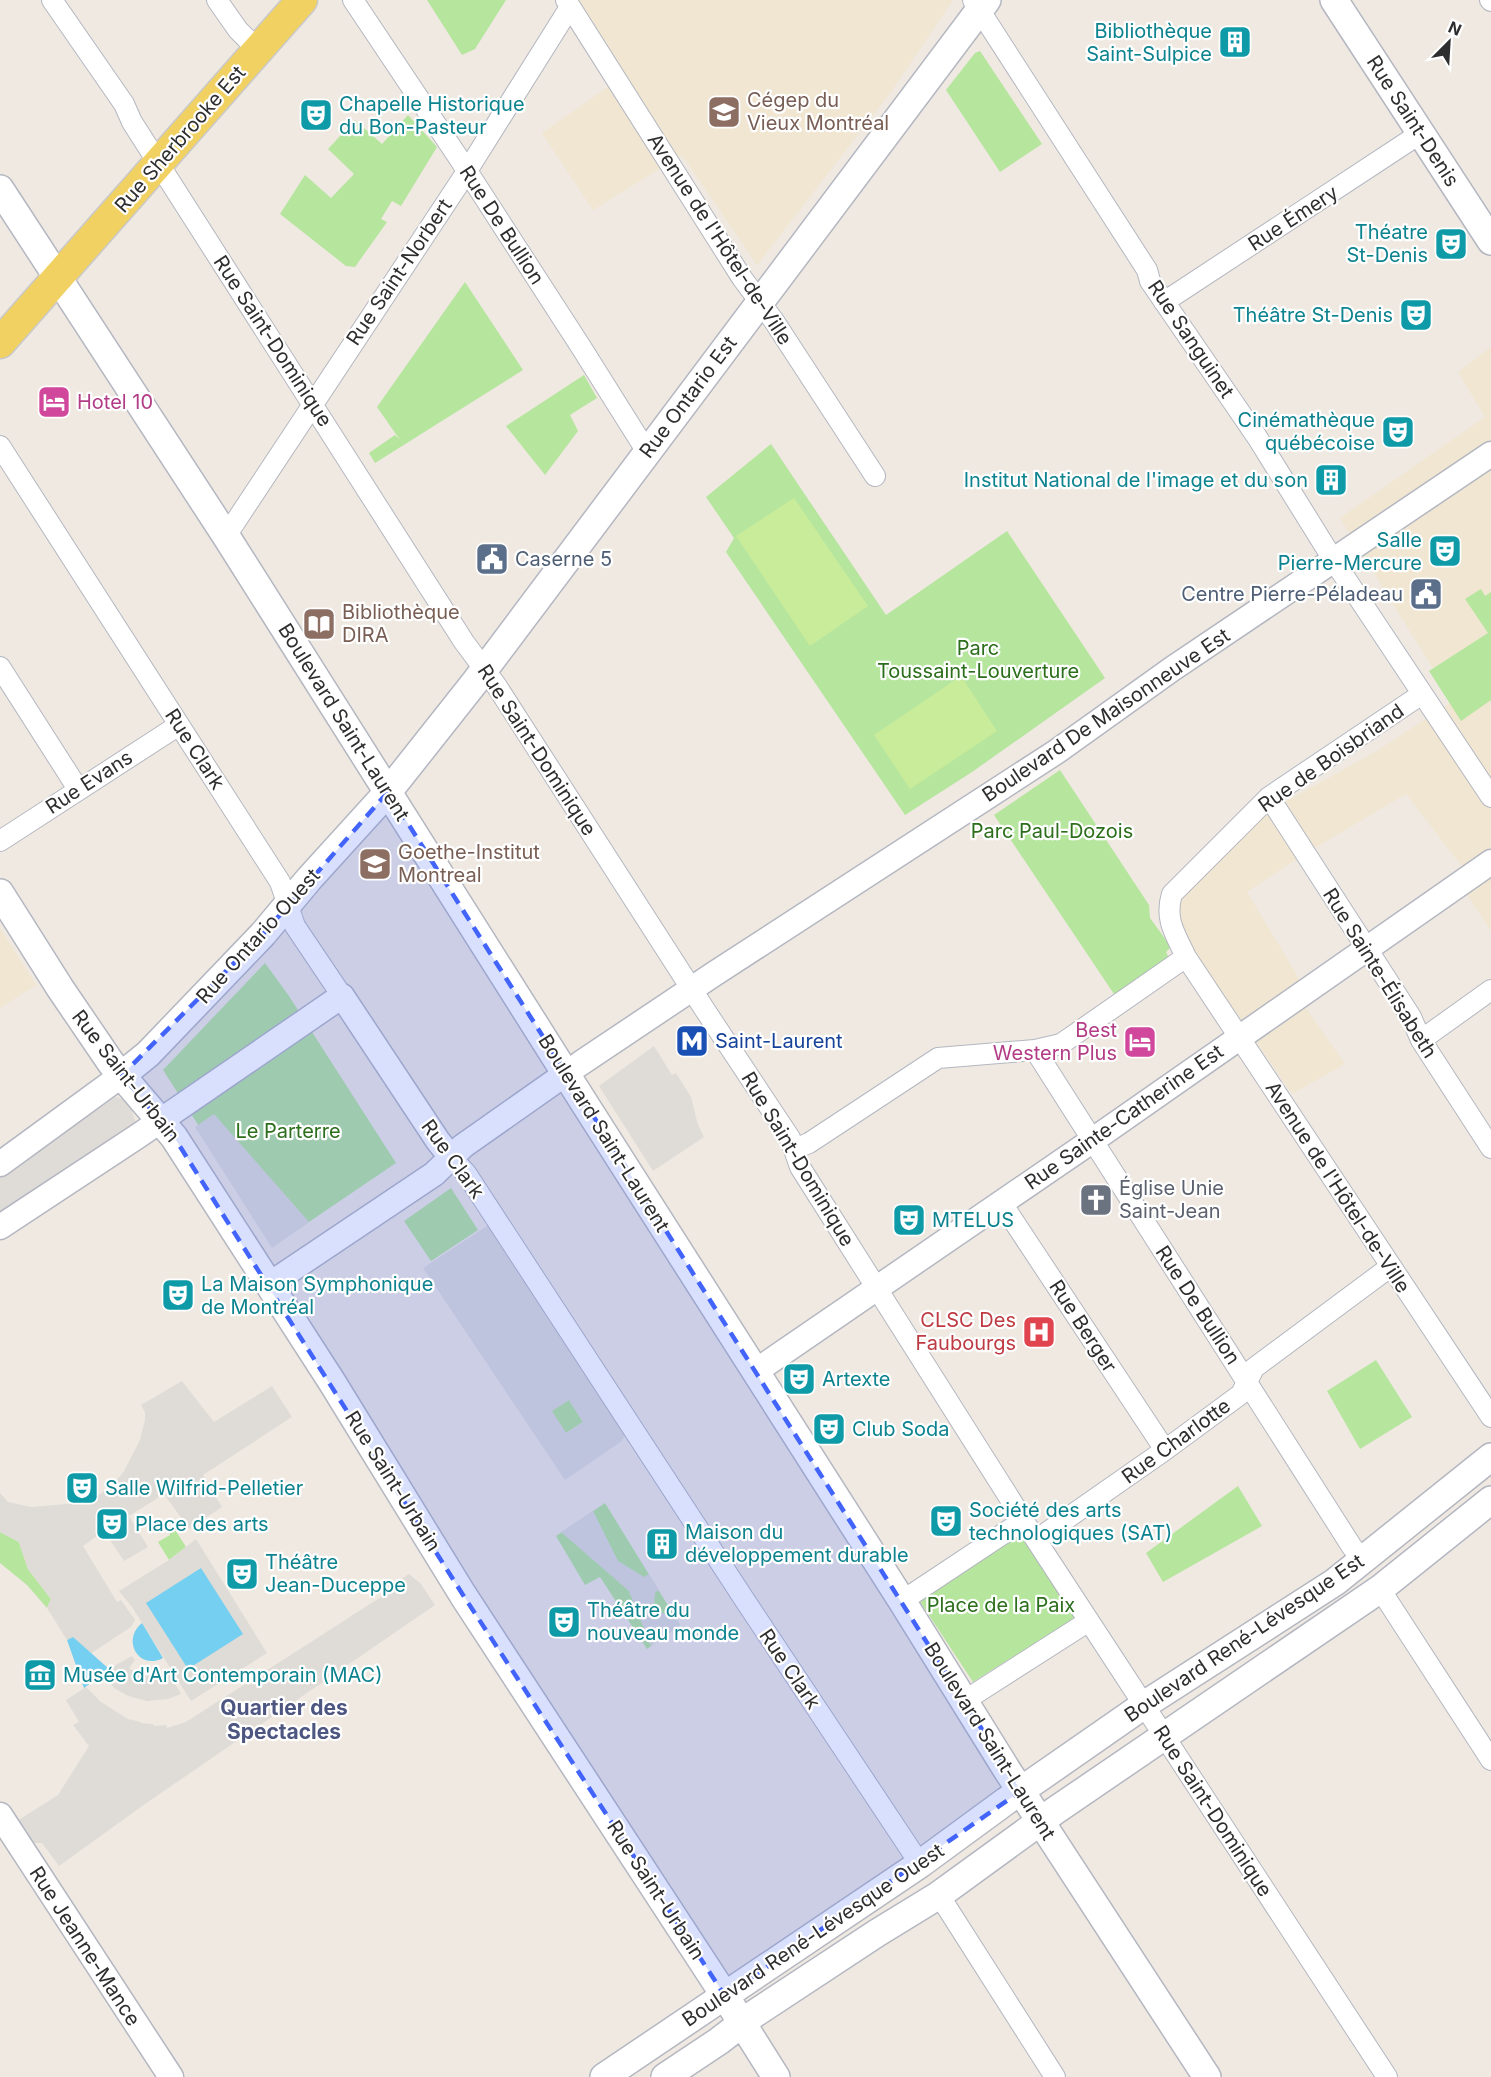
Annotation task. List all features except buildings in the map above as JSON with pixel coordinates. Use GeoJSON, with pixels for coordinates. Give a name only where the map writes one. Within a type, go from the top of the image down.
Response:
{"type":"FeatureCollection","features":[{"type":"Feature","properties":{"kind":"main road","name":"Rue Sherbrooke Est"},"geometry":{"type":"LineString","coordinates":[[0,343],[302,0]]}},
{"type":"Feature","properties":{"kind":"main road","name":"Rue Saint-Denis"},"geometry":{"type":"LineString","coordinates":[[1334,0],[1491,241]]}},
{"type":"Feature","properties":{"kind":"main road","name":"Rue Ontario Est"},"geometry":{"type":"LineString","coordinates":[[388,792],[484,669],[980,4]]}},
{"type":"Feature","properties":{"kind":"main road","name":"Boulevard Saint-Laurent"},"geometry":{"type":"LineString","coordinates":[[0,189],[226,536],[1021,1791],[1207,2077]]}},
{"type":"Feature","properties":{"kind":"main road","name":"Rue Ontario Ouest"},"geometry":{"type":"LineString","coordinates":[[122,1075],[148,1054],[263,934],[309,879],[388,792]]}},
{"type":"Feature","properties":{"kind":"main road","name":"Rue Saint-Urbain"},"geometry":{"type":"LineString","coordinates":[[0,893],[111,1063],[174,1137],[270,1284],[463,1595],[776,2077]]}},
{"type":"Feature","properties":{"kind":"main road","name":"Boulevard René-Lévesque Est"},"geometry":{"type":"LineString","coordinates":[[1021,1791],[1144,1705],[1335,1582],[1491,1457]]}},
{"type":"Feature","properties":{"kind":"main road","name":"Boulevard René-Lévesque Est"},"geometry":{"type":"LineString","coordinates":[[1041,1821],[1380,1589],[1491,1500]]}},
{"type":"Feature","properties":{"kind":"main road","name":"Boulevard René-Lévesque Ouest"},"geometry":{"type":"LineString","coordinates":[[604,2077],[920,1864],[1021,1791]]}},
{"type":"Feature","properties":{"kind":"main road","name":"Boulevard René-Lévesque Ouest"},"geometry":{"type":"LineString","coordinates":[[665,2077],[877,1933],[939,1895],[1041,1821]]}},
{"type":"Feature","properties":{"kind":"street","name":"Rue Saint-Dominique"},"geometry":{"type":"LineString","coordinates":[[52,0],[124,104],[132,122],[464,642],[484,669],[790,1138],[800,1167],[1036,1540],[1386,2077]]}},
{"type":"Feature","properties":{"kind":"street"},"geometry":{"type":"LineString","coordinates":[[217,0],[238,30],[258,50]]}},
{"type":"Feature","properties":{"kind":"street","name":"Rue De Bullion"},"geometry":{"type":"LineString","coordinates":[[353,0],[467,171],[646,452]]}},
{"type":"Feature","properties":{"kind":"street","name":"Rue Saint-Norbert"},"geometry":{"type":"LineString","coordinates":[[226,536],[467,171],[568,3]]}},
{"type":"Feature","properties":{"kind":"street","name":"Avenue de l'Hôtel-de-Ville"},"geometry":{"type":"LineString","coordinates":[[568,3],[742,278],[875,476]]}},
{"type":"Feature","properties":{"kind":"street","name":"Rue Sanguinet"},"geometry":{"type":"LineString","coordinates":[[980,4],[1147,270],[1150,281],[1257,437],[1335,561],[1491,797]]}},
{"type":"Feature","properties":{"kind":"street","name":"Rue Émery"},"geometry":{"type":"LineString","coordinates":[[1164,302],[1421,133]]}},
{"type":"Feature","properties":{"kind":"street","name":"Rue Clark"},"geometry":{"type":"LineString","coordinates":[[0,446],[280,882],[295,926],[438,1142],[469,1177],[920,1864]]}},
{"type":"Feature","properties":{"kind":"street","name":"Boulevard De Maisonneuve Est"},"geometry":{"type":"LineString","coordinates":[[270,1284],[434,1174],[463,1146],[566,1074],[692,989],[1056,752],[1172,669],[1491,454]]}},
{"type":"Feature","properties":{"kind":"street"},"geometry":{"type":"LineString","coordinates":[[0,667],[78,789]]}},
{"type":"Feature","properties":{"kind":"street","name":"Rue de Boisbriand"},"geometry":{"type":"LineString","coordinates":[[1186,957],[1169,920],[1168,906],[1172,894],[1269,797],[1422,694]]}},
{"type":"Feature","properties":{"kind":"street","name":"Rue Evans"},"geometry":{"type":"LineString","coordinates":[[0,841],[179,724]]}},
{"type":"Feature","properties":{"kind":"street","name":"Rue Sainte-Élisabeth"},"geometry":{"type":"LineString","coordinates":[[1269,797],[1411,1017],[1421,1040],[1491,1148]]}},
{"type":"Feature","properties":{"kind":"street","name":"Rue Sainte-Catherine Est"},"geometry":{"type":"LineString","coordinates":[[756,1371],[1491,862]]}},
{"type":"Feature","properties":{"kind":"street"},"geometry":{"type":"LineString","coordinates":[[795,1149],[809,1143],[938,1058],[1035,1050],[1062,1044],[1186,957]]}},
{"type":"Feature","properties":{"kind":"street","name":"Avenue de l'Hôtel-de-Ville"},"geometry":{"type":"LineString","coordinates":[[1186,957],[1491,1417]]}},
{"type":"Feature","properties":{"kind":"street"},"geometry":{"type":"LineString","coordinates":[[1421,1040],[1491,990]]}},
{"type":"Feature","properties":{"kind":"street"},"geometry":{"type":"LineString","coordinates":[[0,1227],[342,996]]}},
{"type":"Feature","properties":{"kind":"street","name":"Rue De Bullion"},"geometry":{"type":"LineString","coordinates":[[1035,1050],[1352,1547],[1363,1560]]}},
{"type":"Feature","properties":{"kind":"street"},"geometry":{"type":"LineString","coordinates":[[0,1164],[122,1075]]}},
{"type":"Feature","properties":{"kind":"street","name":"Rue Berger"},"geometry":{"type":"LineString","coordinates":[[1001,1202],[1165,1450]]}},
{"type":"Feature","properties":{"kind":"street","name":"Rue Charlotte"},"geometry":{"type":"LineString","coordinates":[[1036,1540],[1241,1394],[1254,1368],[1390,1267]]}},
{"type":"Feature","properties":{"kind":"street"},"geometry":{"type":"LineString","coordinates":[[902,1601],[1024,1520]]}},
{"type":"Feature","properties":{"kind":"street"},"geometry":{"type":"LineString","coordinates":[[1380,1589],[1491,1760]]}},
{"type":"Feature","properties":{"kind":"street"},"geometry":{"type":"LineString","coordinates":[[964,1701],[1089,1621]]}},
{"type":"Feature","properties":{"kind":"street","name":"Rue Jeanne-Mance"},"geometry":{"type":"LineString","coordinates":[[0,1815],[171,2077]]}},
{"type":"Feature","properties":{"kind":"street"},"geometry":{"type":"LineString","coordinates":[[939,1895],[1055,2077]]}},
{"type":"Feature","properties":{"kind":"highlighted area"},"geometry":{"type":"Polygon","coordinates":[[[388,792],[1021,1791],[725,1996],[463,1595],[174,1137],[122,1075],[263,934],[388,792]]]}},
{"type":"Feature","properties":{"kind":"shaded area","name":"Cégep du Vieux Montréal"},"geometry":{"type":"Polygon","coordinates":[[[576,0],[953,0],[891,92],[757,265],[682,155],[593,210],[542,133],[618,80],[576,0]]]}},
{"type":"Feature","properties":{"kind":"shaded area"},"geometry":{"type":"Polygon","coordinates":[[[1491,347],[1491,931],[1464,890],[1474,882],[1406,794],[1298,858],[1247,892],[1300,980],[1290,985],[1345,1064],[1292,1094],[1180,931],[1177,898],[1262,815],[1377,751],[1453,701],[1340,518],[1485,417],[1458,372],[1491,347]]]}},
{"type":"Feature","properties":{"kind":"shaded area"},"geometry":{"type":"Polygon","coordinates":[[[0,928],[36,985],[0,1008],[0,928]]]}},
{"type":"Feature","properties":{"kind":"shaded area"},"geometry":{"type":"Polygon","coordinates":[[[654,1046],[672,1075],[676,1073],[691,1097],[698,1125],[704,1137],[653,1171],[599,1086],[654,1046]]]}},
{"type":"Feature","properties":{"kind":"shaded area"},"geometry":{"type":"Polygon","coordinates":[[[116,1097],[127,1100],[139,1113],[132,1112],[137,1125],[0,1215],[0,1175],[116,1097]]]}},
{"type":"Feature","properties":{"kind":"shaded area"},"geometry":{"type":"Polygon","coordinates":[[[214,1114],[309,1222],[272,1248],[195,1127],[214,1114]]]}},
{"type":"Feature","properties":{"kind":"shaded area"},"geometry":{"type":"Polygon","coordinates":[[[490,1224],[625,1434],[622,1441],[565,1480],[423,1268],[490,1224]],[[569,1400],[552,1411],[566,1433],[583,1422],[569,1400]]]}},
{"type":"Feature","properties":{"kind":"shaded area"},"geometry":{"type":"Polygon","coordinates":[[[182,1381],[214,1422],[272,1386],[292,1417],[203,1475],[222,1507],[189,1529],[164,1494],[129,1516],[148,1547],[124,1561],[104,1531],[83,1546],[117,1602],[121,1600],[135,1620],[131,1627],[90,1654],[73,1637],[67,1640],[47,1608],[51,1599],[28,1569],[19,1542],[0,1532],[0,1493],[8,1502],[31,1507],[78,1503],[102,1493],[124,1471],[140,1440],[145,1420],[145,1412],[141,1405],[182,1381]]]}},
{"type":"Feature","properties":{"kind":"shaded area"},"geometry":{"type":"Polygon","coordinates":[[[593,1511],[618,1561],[644,1577],[649,1574],[659,1590],[655,1593],[654,1609],[669,1616],[673,1613],[680,1625],[651,1646],[629,1591],[561,1532],[593,1511]]]}},
{"type":"Feature","properties":{"kind":"shaded area"},"geometry":{"type":"Polygon","coordinates":[[[196,1539],[267,1653],[191,1701],[132,1607],[119,1591],[169,1560],[196,1539]]]}},
{"type":"Feature","properties":{"kind":"shaded area"},"geometry":{"type":"Polygon","coordinates":[[[409,1574],[421,1584],[435,1605],[145,1804],[59,1866],[42,1843],[32,1843],[17,1821],[58,1795],[89,1746],[73,1725],[79,1722],[66,1700],[86,1687],[101,1702],[128,1719],[154,1726],[166,1725],[167,1728],[186,1722],[384,1595],[383,1591],[409,1574]]]}},
{"type":"Feature","properties":{"kind":"shaded area"},"geometry":{"type":"Polygon","coordinates":[[[132,1656],[135,1660],[129,1668],[138,1674],[152,1677],[168,1672],[181,1694],[168,1699],[147,1701],[128,1696],[114,1688],[109,1681],[109,1669],[132,1656]]]}},
{"type":"Feature","properties":{"kind":"green space"},"geometry":{"type":"Polygon","coordinates":[[[427,0],[506,0],[475,49],[462,55],[427,0]]]}},
{"type":"Feature","properties":{"kind":"green space"},"geometry":{"type":"Polygon","coordinates":[[[980,51],[1042,144],[1000,172],[946,90],[975,53],[980,51]]]}},
{"type":"Feature","properties":{"kind":"green space"},"geometry":{"type":"Polygon","coordinates":[[[408,115],[437,147],[401,206],[392,201],[381,219],[387,222],[355,267],[346,266],[280,214],[305,175],[331,198],[354,174],[328,149],[355,120],[382,144],[408,115]]]}},
{"type":"Feature","properties":{"kind":"green space"},"geometry":{"type":"Polygon","coordinates":[[[465,282],[523,370],[375,463],[369,453],[395,435],[400,440],[377,407],[465,282]]]}},
{"type":"Feature","properties":{"kind":"green space"},"geometry":{"type":"Polygon","coordinates":[[[584,375],[597,398],[570,415],[578,431],[545,475],[506,426],[584,375]]]}},
{"type":"Feature","properties":{"kind":"green space","name":"Parc Toussaint-Louverture"},"geometry":{"type":"Polygon","coordinates":[[[771,444],[886,615],[1007,531],[1105,678],[972,772],[905,815],[726,552],[734,538],[706,497],[771,444]]]}},
{"type":"Feature","properties":{"kind":"green space"},"geometry":{"type":"Polygon","coordinates":[[[794,498],[868,606],[810,646],[736,536],[794,498]]]}},
{"type":"Feature","properties":{"kind":"green space"},"geometry":{"type":"Polygon","coordinates":[[[1481,589],[1485,596],[1491,592],[1491,700],[1461,721],[1429,671],[1488,633],[1465,599],[1481,589]]]}},
{"type":"Feature","properties":{"kind":"green space"},"geometry":{"type":"Polygon","coordinates":[[[961,676],[997,731],[910,789],[874,735],[961,676]]]}},
{"type":"Feature","properties":{"kind":"green space","name":"Parc Paul-Dozois"},"geometry":{"type":"Polygon","coordinates":[[[1060,770],[1149,905],[1150,918],[1171,947],[1166,952],[1169,958],[1114,994],[994,815],[1060,770]]]}},
{"type":"Feature","properties":{"kind":"green space","name":"Le Parterre"},"geometry":{"type":"Polygon","coordinates":[[[265,963],[289,996],[396,1163],[275,1245],[163,1070],[265,963]]]}},
{"type":"Feature","properties":{"kind":"green space"},"geometry":{"type":"Polygon","coordinates":[[[451,1188],[478,1230],[431,1261],[404,1221],[451,1188]]]}},
{"type":"Feature","properties":{"kind":"green space"},"geometry":{"type":"Polygon","coordinates":[[[1376,1360],[1412,1417],[1360,1449],[1327,1391],[1376,1360]]]}},
{"type":"Feature","properties":{"kind":"green space"},"geometry":{"type":"Polygon","coordinates":[[[569,1400],[583,1422],[566,1433],[551,1411],[569,1400]]]}},
{"type":"Feature","properties":{"kind":"green space"},"geometry":{"type":"Polygon","coordinates":[[[1238,1486],[1262,1526],[1163,1582],[1146,1553],[1238,1486]]]}},
{"type":"Feature","properties":{"kind":"green space"},"geometry":{"type":"Polygon","coordinates":[[[605,1503],[680,1625],[647,1649],[600,1577],[585,1585],[556,1536],[605,1503]]]}},
{"type":"Feature","properties":{"kind":"green space"},"geometry":{"type":"Polygon","coordinates":[[[174,1528],[186,1547],[169,1560],[158,1542],[170,1535],[169,1531],[174,1528]]]}},
{"type":"Feature","properties":{"kind":"green space","name":"Place de la Paix"},"geometry":{"type":"Polygon","coordinates":[[[1020,1531],[1075,1618],[973,1682],[919,1600],[1020,1531]]]}},
{"type":"Feature","properties":{"kind":"green space"},"geometry":{"type":"Polygon","coordinates":[[[0,1532],[19,1542],[28,1569],[51,1599],[47,1608],[27,1585],[0,1563],[0,1532]]]}},
{"type":"Feature","properties":{"kind":"water"},"geometry":{"type":"Polygon","coordinates":[[[201,1568],[243,1634],[188,1669],[146,1603],[201,1568]]]}},
{"type":"Feature","properties":{"kind":"water"},"geometry":{"type":"Polygon","coordinates":[[[142,1623],[163,1658],[154,1661],[147,1660],[136,1652],[133,1637],[142,1623]]]}},
{"type":"Feature","properties":{"kind":"water"},"geometry":{"type":"Polygon","coordinates":[[[73,1637],[109,1669],[84,1688],[67,1640],[73,1637]]]}},
{"type":"Feature","properties":{"kind":"place","name":"Bibliothèque Saint-Sulpice"},"geometry":{"type":"Point","coordinates":[1235,42]}},
{"type":"Feature","properties":{"kind":"place","name":"Cégep du Vieux Montréal"},"geometry":{"type":"Point","coordinates":[724,112]}},
{"type":"Feature","properties":{"kind":"place","name":"Chapelle Historique du Bon-Pasteur"},"geometry":{"type":"Point","coordinates":[316,115]}},
{"type":"Feature","properties":{"kind":"place","name":"Théatre St-Denis"},"geometry":{"type":"Point","coordinates":[1451,244]}},
{"type":"Feature","properties":{"kind":"place","name":"Théâtre St-Denis"},"geometry":{"type":"Point","coordinates":[1416,315]}},
{"type":"Feature","properties":{"kind":"place","name":"Hotel 10"},"geometry":{"type":"Point","coordinates":[54,402]}},
{"type":"Feature","properties":{"kind":"place","name":"Cinémathèque québécoise"},"geometry":{"type":"Point","coordinates":[1398,432]}},
{"type":"Feature","properties":{"kind":"place","name":"Institut National de l'image et du son"},"geometry":{"type":"Point","coordinates":[1331,480]}},
{"type":"Feature","properties":{"kind":"place","name":"Salle Pierre-Mercure"},"geometry":{"type":"Point","coordinates":[1445,551]}},
{"type":"Feature","properties":{"kind":"place","name":"Caserne 5"},"geometry":{"type":"Point","coordinates":[492,559]}},
{"type":"Feature","properties":{"kind":"place","name":"Centre Pierre-Péladeau"},"geometry":{"type":"Point","coordinates":[1426,594]}},
{"type":"Feature","properties":{"kind":"place","name":"Bibliothèque DIRA"},"geometry":{"type":"Point","coordinates":[319,624]}},
{"type":"Feature","properties":{"kind":"place","name":"Goethe-Institut Montreal"},"geometry":{"type":"Point","coordinates":[375,864]}},
{"type":"Feature","properties":{"kind":"place","name":"Saint-Laurent"},"geometry":{"type":"Point","coordinates":[692,1041]}},
{"type":"Feature","properties":{"kind":"place","name":"Best Western Plus"},"geometry":{"type":"Point","coordinates":[1140,1042]}},
{"type":"Feature","properties":{"kind":"place","name":"Église Unie Saint-Jean"},"geometry":{"type":"Point","coordinates":[1096,1200]}},
{"type":"Feature","properties":{"kind":"place","name":"MTELUS"},"geometry":{"type":"Point","coordinates":[909,1220]}},
{"type":"Feature","properties":{"kind":"place","name":"La Maison Symphonique de Montréal"},"geometry":{"type":"Point","coordinates":[178,1295]}},
{"type":"Feature","properties":{"kind":"place","name":"CLSC Des Faubourgs"},"geometry":{"type":"Point","coordinates":[1039,1332]}},
{"type":"Feature","properties":{"kind":"place","name":"Artexte"},"geometry":{"type":"Point","coordinates":[799,1379]}},
{"type":"Feature","properties":{"kind":"place","name":"Club Soda"},"geometry":{"type":"Point","coordinates":[829,1429]}},
{"type":"Feature","properties":{"kind":"place","name":"Salle Wilfrid-Pelletier"},"geometry":{"type":"Point","coordinates":[82,1488]}},
{"type":"Feature","properties":{"kind":"place","name":"Société des arts technologiques (SAT)"},"geometry":{"type":"Point","coordinates":[946,1521]}},
{"type":"Feature","properties":{"kind":"place","name":"Place des arts"},"geometry":{"type":"Point","coordinates":[112,1524]}},
{"type":"Feature","properties":{"kind":"place","name":"Maison du développement durable"},"geometry":{"type":"Point","coordinates":[662,1544]}},
{"type":"Feature","properties":{"kind":"place","name":"Théâtre Jean-Duceppe"},"geometry":{"type":"Point","coordinates":[242,1574]}},
{"type":"Feature","properties":{"kind":"place","name":"Théâtre du nouveau monde"},"geometry":{"type":"Point","coordinates":[564,1622]}},
{"type":"Feature","properties":{"kind":"place","name":"Musée d'Art Contemporain (MAC)"},"geometry":{"type":"Point","coordinates":[40,1675]}},
{"type":"Feature","properties":{"kind":"district","name":"Quartier des Spectacles"},"geometry":{"type":"Point","coordinates":[284,1720]}}]}
